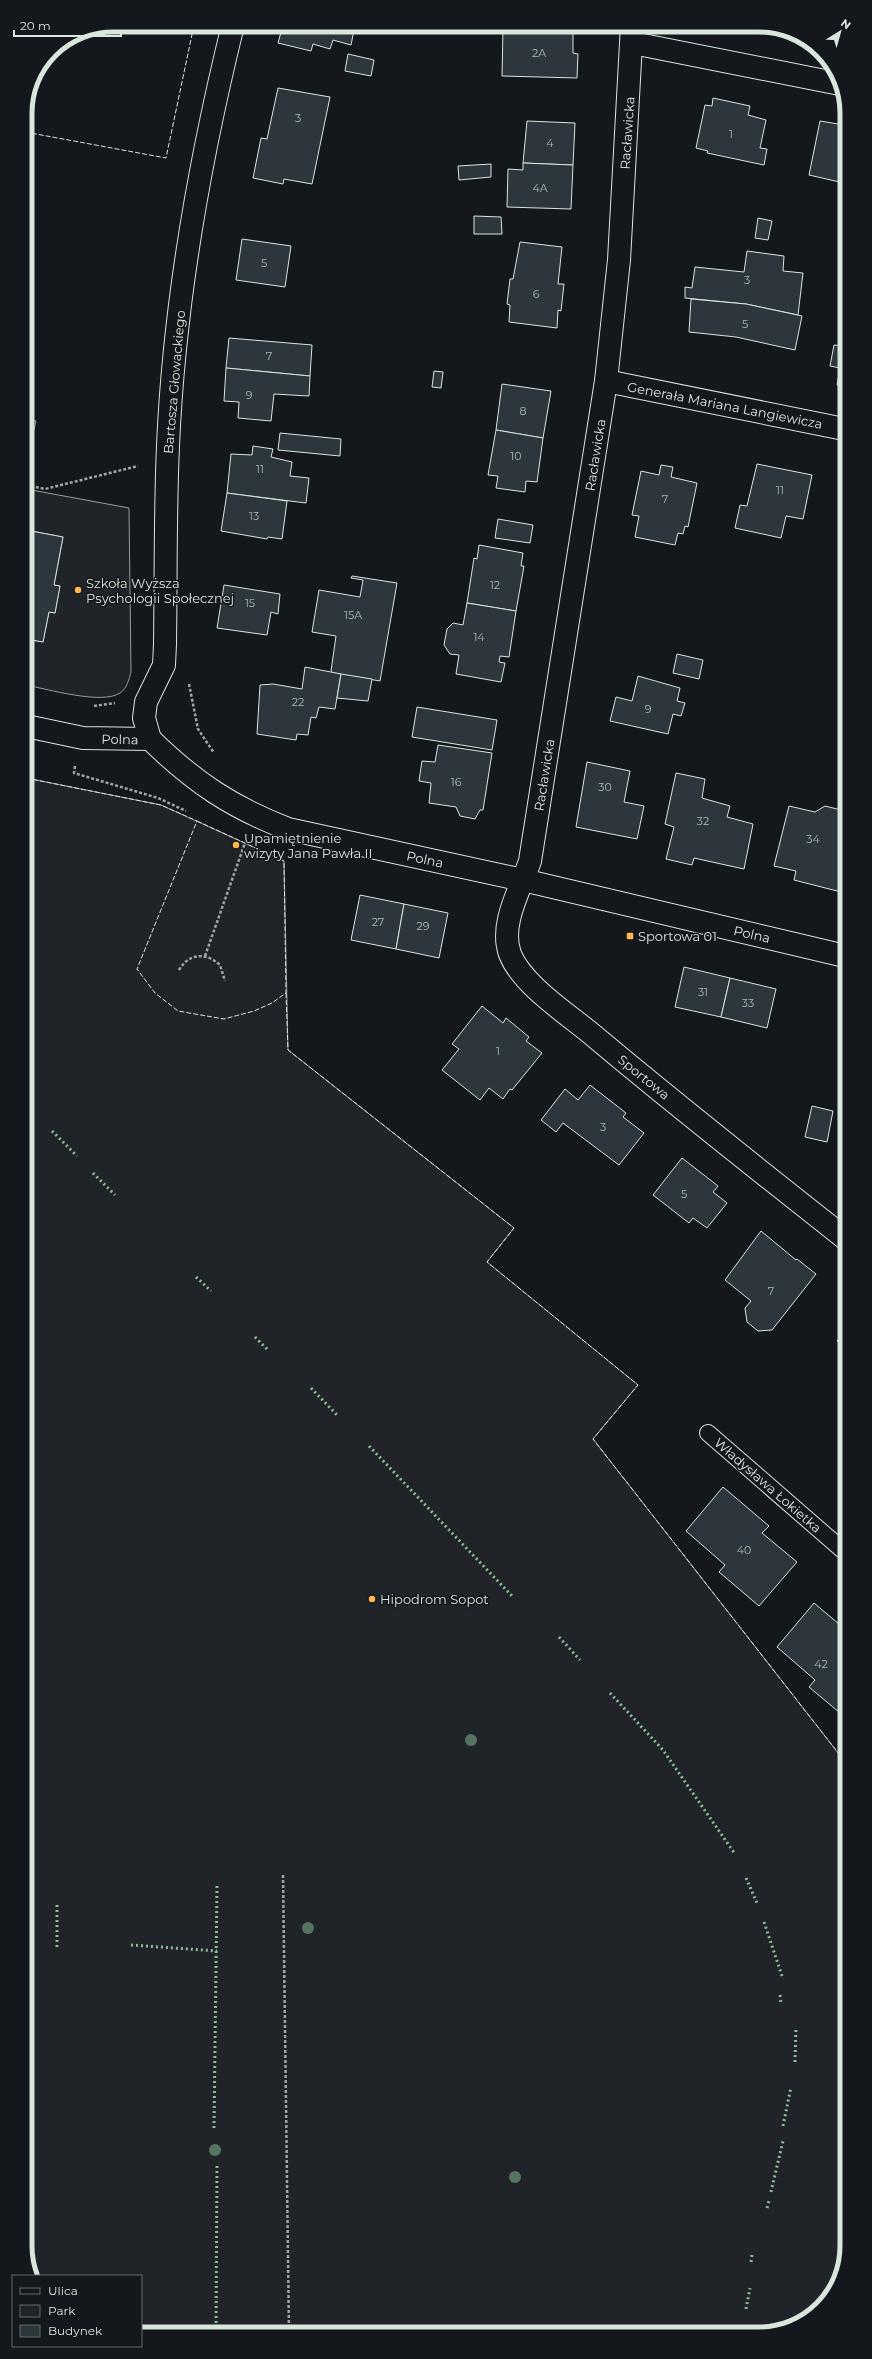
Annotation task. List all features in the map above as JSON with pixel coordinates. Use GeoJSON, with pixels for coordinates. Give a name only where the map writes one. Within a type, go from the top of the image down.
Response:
{"type":"FeatureCollection","features":[{"type":"Feature","properties":{"kind":"street","name":"Bartosza Głowackiego"},"geometry":{"type":"LineString","coordinates":[[150,740],[144,718],[146,702],[164,665],[168,446],[177,329],[194,202],[231,32]]}},
{"type":"Feature","properties":{"kind":"street"},"geometry":{"type":"LineString","coordinates":[[632,34],[834,83]]}},
{"type":"Feature","properties":{"kind":"street","name":"Racławicka"},"geometry":{"type":"LineString","coordinates":[[523,880],[530,861],[606,381],[619,260],[632,34]]}},
{"type":"Feature","properties":{"kind":"street","name":"Generała Mariana Langiewicza"},"geometry":{"type":"LineString","coordinates":[[606,381],[840,428]]}},
{"type":"Feature","properties":{"kind":"street","name":"Polna"},"geometry":{"type":"LineString","coordinates":[[32,727],[83,738],[150,740],[182,770],[208,789],[260,818],[288,829],[523,880],[840,955]]}},
{"type":"Feature","properties":{"kind":"street","name":"Sportowa"},"geometry":{"type":"LineString","coordinates":[[523,880],[514,903],[507,939],[510,954],[533,985],[641,1075],[840,1234]]}},
{"type":"Feature","properties":{"kind":"lane","name":"Władysława Łokietka"},"geometry":{"type":"LineString","coordinates":[[708,1433],[840,1548]]}},
{"type":"Feature","properties":{"kind":"path"},"geometry":{"type":"LineString","coordinates":[[32,486],[45,489],[145,464]]}},
{"type":"Feature","properties":{"kind":"path"},"geometry":{"type":"LineString","coordinates":[[189,681],[198,729],[218,759]]}},
{"type":"Feature","properties":{"kind":"path"},"geometry":{"type":"LineString","coordinates":[[89,706],[112,705],[117,702]]}},
{"type":"Feature","properties":{"kind":"path"},"geometry":{"type":"LineString","coordinates":[[205,956],[246,838]]}},
{"type":"Feature","properties":{"kind":"path"},"geometry":{"type":"LineString","coordinates":[[179,970],[190,958],[205,956],[220,965],[225,981]]}},
{"type":"Feature","properties":{"kind":"path"},"geometry":{"type":"LineString","coordinates":[[283,1875],[289,2327]]}},
{"type":"Feature","properties":{"kind":"green space","name":"Szkoła Wyższa Psychologii Społecznej"},"geometry":{"type":"Polygon","coordinates":[[[32,490],[129,508],[131,672],[126,686],[120,693],[112,696],[88,697],[32,686],[32,640],[43,642],[49,612],[55,613],[60,586],[54,585],[63,537],[32,531],[32,490]]]}},
{"type":"Feature","properties":{"kind":"green space","name":"Hipodrom Sopot"},"geometry":{"type":"Polygon","coordinates":[[[32,779],[161,805],[284,861],[288,1050],[514,1228],[487,1262],[638,1385],[593,1439],[840,1755],[840,2246],[836,2272],[829,2287],[812,2307],[795,2319],[780,2324],[759,2327],[142,2327],[142,2275],[37,2275],[32,2246],[32,779]]]}},
{"type":"Feature","properties":{"kind":"shaded area"},"geometry":{"type":"Polygon","coordinates":[[[32,420],[36,421],[32,438],[32,420]]]}},
{"type":"Feature","properties":{"kind":"building"},"geometry":{"type":"Polygon","coordinates":[[[281,32],[354,32],[351,45],[333,40],[330,49],[313,44],[311,51],[278,43],[281,32]]]}},
{"type":"Feature","properties":{"kind":"building"},"geometry":{"type":"Polygon","coordinates":[[[503,32],[579,32],[573,33],[573,53],[578,54],[577,78],[502,76],[503,32]]]}},
{"type":"Feature","properties":{"kind":"building"},"geometry":{"type":"Polygon","coordinates":[[[348,54],[374,60],[371,76],[345,71],[348,54]]]}},
{"type":"Feature","properties":{"kind":"building"},"geometry":{"type":"Polygon","coordinates":[[[278,88],[330,97],[312,184],[284,179],[283,184],[253,178],[261,138],[267,139],[278,88]]]}},
{"type":"Feature","properties":{"kind":"building"},"geometry":{"type":"Polygon","coordinates":[[[713,98],[750,106],[748,115],[766,120],[760,148],[767,149],[764,165],[707,153],[708,151],[696,148],[705,105],[712,106],[713,98]]]}},
{"type":"Feature","properties":{"kind":"building"},"geometry":{"type":"Polygon","coordinates":[[[527,121],[575,123],[573,165],[523,163],[527,121]]]}},
{"type":"Feature","properties":{"kind":"building"},"geometry":{"type":"Polygon","coordinates":[[[820,121],[840,124],[840,182],[809,175],[820,121]]]}},
{"type":"Feature","properties":{"kind":"building"},"geometry":{"type":"Polygon","coordinates":[[[523,163],[573,165],[571,209],[507,207],[508,169],[523,170],[523,163]]]}},
{"type":"Feature","properties":{"kind":"building"},"geometry":{"type":"Polygon","coordinates":[[[491,164],[491,177],[459,180],[458,166],[491,164]]]}},
{"type":"Feature","properties":{"kind":"building"},"geometry":{"type":"Polygon","coordinates":[[[474,216],[501,217],[502,234],[474,234],[474,216]]]}},
{"type":"Feature","properties":{"kind":"building"},"geometry":{"type":"Polygon","coordinates":[[[758,218],[772,221],[768,240],[755,238],[758,218]]]}},
{"type":"Feature","properties":{"kind":"building"},"geometry":{"type":"Polygon","coordinates":[[[242,239],[291,246],[285,287],[236,280],[242,239]]]}},
{"type":"Feature","properties":{"kind":"building"},"geometry":{"type":"Polygon","coordinates":[[[520,242],[562,247],[558,284],[564,284],[561,311],[558,310],[557,328],[509,322],[510,305],[507,304],[510,279],[513,279],[520,242]]]}},
{"type":"Feature","properties":{"kind":"building"},"geometry":{"type":"Polygon","coordinates":[[[747,251],[784,256],[783,271],[803,273],[798,315],[746,304],[685,298],[685,287],[692,288],[695,267],[744,272],[747,251]]]}},
{"type":"Feature","properties":{"kind":"building"},"geometry":{"type":"Polygon","coordinates":[[[691,299],[746,304],[802,316],[795,350],[736,337],[689,332],[691,299]]]}},
{"type":"Feature","properties":{"kind":"building"},"geometry":{"type":"Polygon","coordinates":[[[229,338],[312,345],[310,376],[226,368],[229,338]]]}},
{"type":"Feature","properties":{"kind":"building"},"geometry":{"type":"Polygon","coordinates":[[[834,345],[840,346],[840,368],[830,366],[834,345]]]}},
{"type":"Feature","properties":{"kind":"building"},"geometry":{"type":"Polygon","coordinates":[[[226,368],[310,376],[309,396],[274,394],[271,421],[238,418],[239,402],[224,401],[226,368]]]}},
{"type":"Feature","properties":{"kind":"building"},"geometry":{"type":"Polygon","coordinates":[[[840,368],[840,386],[837,385],[840,368]]]}},
{"type":"Feature","properties":{"kind":"building"},"geometry":{"type":"Polygon","coordinates":[[[434,371],[443,372],[441,388],[432,387],[434,371]]]}},
{"type":"Feature","properties":{"kind":"building"},"geometry":{"type":"Polygon","coordinates":[[[502,384],[551,391],[543,438],[496,430],[502,384]]]}},
{"type":"Feature","properties":{"kind":"building"},"geometry":{"type":"Polygon","coordinates":[[[496,430],[543,438],[537,482],[526,481],[525,492],[496,488],[498,476],[488,475],[496,430]]]}},
{"type":"Feature","properties":{"kind":"building"},"geometry":{"type":"Polygon","coordinates":[[[280,433],[341,439],[340,456],[278,450],[280,433]]]}},
{"type":"Feature","properties":{"kind":"building"},"geometry":{"type":"Polygon","coordinates":[[[253,446],[273,449],[271,457],[292,462],[290,476],[309,478],[306,503],[227,493],[231,454],[252,455],[253,446]]]}},
{"type":"Feature","properties":{"kind":"building"},"geometry":{"type":"Polygon","coordinates":[[[757,464],[812,475],[803,519],[786,516],[781,538],[735,528],[740,505],[747,506],[757,464]]]}},
{"type":"Feature","properties":{"kind":"building"},"geometry":{"type":"Polygon","coordinates":[[[661,465],[673,467],[671,477],[697,483],[688,527],[685,526],[683,534],[678,533],[675,545],[635,537],[639,516],[632,515],[641,471],[659,475],[661,465]]]}},
{"type":"Feature","properties":{"kind":"building"},"geometry":{"type":"Polygon","coordinates":[[[227,493],[287,501],[282,539],[268,537],[267,539],[221,531],[227,493]]]}},
{"type":"Feature","properties":{"kind":"building"},"geometry":{"type":"Polygon","coordinates":[[[498,519],[533,525],[530,543],[495,538],[498,519]]]}},
{"type":"Feature","properties":{"kind":"building"},"geometry":{"type":"Polygon","coordinates":[[[32,531],[63,537],[54,585],[60,586],[55,613],[49,612],[43,642],[32,640],[32,531]]]}},
{"type":"Feature","properties":{"kind":"building"},"geometry":{"type":"Polygon","coordinates":[[[479,545],[523,553],[521,566],[524,566],[516,611],[467,603],[474,558],[477,559],[479,545]]]}},
{"type":"Feature","properties":{"kind":"building"},"geometry":{"type":"Polygon","coordinates":[[[352,576],[397,583],[380,681],[333,673],[331,671],[336,636],[312,632],[319,590],[360,597],[363,580],[351,578],[352,576]]]}},
{"type":"Feature","properties":{"kind":"building"},"geometry":{"type":"Polygon","coordinates":[[[224,585],[280,594],[278,614],[271,612],[267,635],[217,628],[224,585]]]}},
{"type":"Feature","properties":{"kind":"building"},"geometry":{"type":"Polygon","coordinates":[[[467,603],[516,611],[509,657],[500,656],[499,662],[505,663],[501,682],[456,674],[459,655],[450,654],[444,645],[447,629],[453,623],[463,625],[467,603]]]}},
{"type":"Feature","properties":{"kind":"building"},"geometry":{"type":"Polygon","coordinates":[[[677,654],[703,660],[699,679],[673,673],[677,654]]]}},
{"type":"Feature","properties":{"kind":"building"},"geometry":{"type":"Polygon","coordinates":[[[305,667],[341,674],[335,709],[319,707],[316,718],[311,717],[308,735],[297,734],[296,740],[257,734],[260,685],[273,684],[302,689],[305,667]]]}},
{"type":"Feature","properties":{"kind":"building"},"geometry":{"type":"Polygon","coordinates":[[[341,674],[372,679],[368,701],[337,698],[341,674]]]}},
{"type":"Feature","properties":{"kind":"building"},"geometry":{"type":"Polygon","coordinates":[[[638,676],[680,688],[677,701],[685,703],[681,716],[673,714],[668,734],[610,721],[616,697],[632,701],[638,676]]]}},
{"type":"Feature","properties":{"kind":"building"},"geometry":{"type":"Polygon","coordinates":[[[417,707],[497,720],[492,750],[412,737],[417,707]]]}},
{"type":"Feature","properties":{"kind":"building"},"geometry":{"type":"Polygon","coordinates":[[[438,745],[492,753],[483,810],[480,810],[475,819],[460,816],[456,807],[429,803],[431,783],[419,781],[422,761],[435,762],[438,745]]]}},
{"type":"Feature","properties":{"kind":"building"},"geometry":{"type":"Polygon","coordinates":[[[587,762],[630,771],[624,802],[644,806],[637,839],[576,827],[587,762]]]}},
{"type":"Feature","properties":{"kind":"building"},"geometry":{"type":"Polygon","coordinates":[[[676,773],[705,779],[702,798],[730,806],[727,817],[753,824],[744,869],[694,858],[692,865],[666,859],[674,827],[665,824],[676,773]]]}},
{"type":"Feature","properties":{"kind":"building"},"geometry":{"type":"Polygon","coordinates":[[[789,806],[815,812],[825,806],[840,810],[840,892],[794,880],[796,871],[774,866],[789,806]]]}},
{"type":"Feature","properties":{"kind":"building"},"geometry":{"type":"Polygon","coordinates":[[[360,895],[404,904],[396,949],[351,940],[360,895]]]}},
{"type":"Feature","properties":{"kind":"building"},"geometry":{"type":"Polygon","coordinates":[[[404,904],[448,913],[439,958],[396,949],[404,904]]]}},
{"type":"Feature","properties":{"kind":"building"},"geometry":{"type":"Polygon","coordinates":[[[684,967],[730,978],[721,1017],[675,1007],[684,967]]]}},
{"type":"Feature","properties":{"kind":"building"},"geometry":{"type":"Polygon","coordinates":[[[730,978],[776,989],[767,1028],[721,1017],[730,978]]]}},
{"type":"Feature","properties":{"kind":"building"},"geometry":{"type":"Polygon","coordinates":[[[482,1006],[503,1023],[506,1018],[529,1037],[526,1041],[542,1053],[503,1099],[489,1088],[480,1100],[442,1070],[459,1049],[452,1044],[482,1006]]]}},
{"type":"Feature","properties":{"kind":"building"},"geometry":{"type":"Polygon","coordinates":[[[590,1085],[626,1113],[623,1117],[644,1133],[619,1165],[563,1123],[556,1132],[541,1120],[565,1089],[578,1100],[590,1085]]]}},
{"type":"Feature","properties":{"kind":"building"},"geometry":{"type":"Polygon","coordinates":[[[812,1106],[833,1111],[827,1142],[805,1137],[812,1106]]]}},
{"type":"Feature","properties":{"kind":"building"},"geometry":{"type":"Polygon","coordinates":[[[682,1158],[718,1186],[713,1192],[727,1203],[707,1228],[693,1218],[689,1223],[653,1195],[682,1158]]]}},
{"type":"Feature","properties":{"kind":"building"},"geometry":{"type":"Polygon","coordinates":[[[761,1231],[796,1260],[797,1259],[816,1274],[772,1330],[758,1331],[747,1322],[745,1308],[751,1301],[725,1280],[761,1231]]]}},
{"type":"Feature","properties":{"kind":"building"},"geometry":{"type":"Polygon","coordinates":[[[723,1487],[769,1526],[762,1533],[797,1562],[759,1606],[719,1572],[725,1565],[686,1531],[723,1487]]]}},
{"type":"Feature","properties":{"kind":"building"},"geometry":{"type":"Polygon","coordinates":[[[814,1603],[840,1625],[840,1713],[809,1687],[815,1680],[777,1647],[814,1603]]]}},
{"type":"Feature","properties":{"kind":"hedge"},"geometry":{"type":"LineString","coordinates":[[52,1131],[77,1156]]}},
{"type":"Feature","properties":{"kind":"hedge"},"geometry":{"type":"LineString","coordinates":[[93,1173],[115,1195]]}},
{"type":"Feature","properties":{"kind":"hedge"},"geometry":{"type":"LineString","coordinates":[[196,1277],[211,1291]]}},
{"type":"Feature","properties":{"kind":"hedge"},"geometry":{"type":"LineString","coordinates":[[255,1337],[267,1349]]}},
{"type":"Feature","properties":{"kind":"hedge"},"geometry":{"type":"LineString","coordinates":[[311,1388],[337,1415]]}},
{"type":"Feature","properties":{"kind":"hedge"},"geometry":{"type":"LineString","coordinates":[[369,1446],[514,1598]]}},
{"type":"Feature","properties":{"kind":"hedge"},"geometry":{"type":"LineString","coordinates":[[559,1637],[580,1660]]}},
{"type":"Feature","properties":{"kind":"hedge"},"geometry":{"type":"LineString","coordinates":[[610,1693],[663,1750],[735,1854]]}},
{"type":"Feature","properties":{"kind":"hedge"},"geometry":{"type":"LineString","coordinates":[[746,1878],[757,1903]]}},
{"type":"Feature","properties":{"kind":"hedge"},"geometry":{"type":"LineString","coordinates":[[214,2128],[217,1885]]}},
{"type":"Feature","properties":{"kind":"hedge"},"geometry":{"type":"LineString","coordinates":[[57,1905],[57,1947]]}},
{"type":"Feature","properties":{"kind":"hedge"},"geometry":{"type":"LineString","coordinates":[[764,1922],[782,1976]]}},
{"type":"Feature","properties":{"kind":"hedge"},"geometry":{"type":"LineString","coordinates":[[131,1945],[217,1951]]}},
{"type":"Feature","properties":{"kind":"hedge"},"geometry":{"type":"LineString","coordinates":[[780,1995],[781,2004]]}},
{"type":"Feature","properties":{"kind":"hedge"},"geometry":{"type":"LineString","coordinates":[[795,2062],[796,2027]]}},
{"type":"Feature","properties":{"kind":"hedge"},"geometry":{"type":"LineString","coordinates":[[783,2126],[791,2087]]}},
{"type":"Feature","properties":{"kind":"hedge"},"geometry":{"type":"LineString","coordinates":[[771,2192],[783,2141]]}},
{"type":"Feature","properties":{"kind":"hedge"},"geometry":{"type":"LineString","coordinates":[[216,2327],[217,2165]]}},
{"type":"Feature","properties":{"kind":"hedge"},"geometry":{"type":"LineString","coordinates":[[767,2208],[769,2201]]}},
{"type":"Feature","properties":{"kind":"hedge"},"geometry":{"type":"LineString","coordinates":[[751,2262],[752,2255]]}},
{"type":"Feature","properties":{"kind":"hedge"},"geometry":{"type":"LineString","coordinates":[[746,2309],[750,2288]]}},
{"type":"Feature","properties":{"kind":"fence"},"geometry":{"type":"LineString","coordinates":[[32,133],[166,158],[193,32]]}},
{"type":"Feature","properties":{"kind":"fence"},"geometry":{"type":"LineString","coordinates":[[32,779],[161,805],[197,821]]}},
{"type":"Feature","properties":{"kind":"fence"},"geometry":{"type":"LineString","coordinates":[[197,821],[284,861],[286,993],[272,1003],[254,1011],[224,1019],[178,1011],[155,993],[137,969],[197,821]]}},
{"type":"Feature","properties":{"kind":"fence"},"geometry":{"type":"LineString","coordinates":[[286,993],[288,1050],[514,1228],[487,1262],[638,1385],[593,1439],[840,1755]]}},
{"type":"Feature","properties":{"kind":"place","name":"Szkoła Wyższa Psychologii Społecznej"},"geometry":{"type":"Point","coordinates":[78,590]}},
{"type":"Feature","properties":{"kind":"place","name":"Upamiętnienie wizyty Jana Pawła II"},"geometry":{"type":"Point","coordinates":[236,845]}},
{"type":"Feature","properties":{"kind":"place","name":"Sportowa 01"},"geometry":{"type":"Point","coordinates":[630,936]}},
{"type":"Feature","properties":{"kind":"place","name":"Hipodrom Sopot"},"geometry":{"type":"Point","coordinates":[372,1599]}}]}
